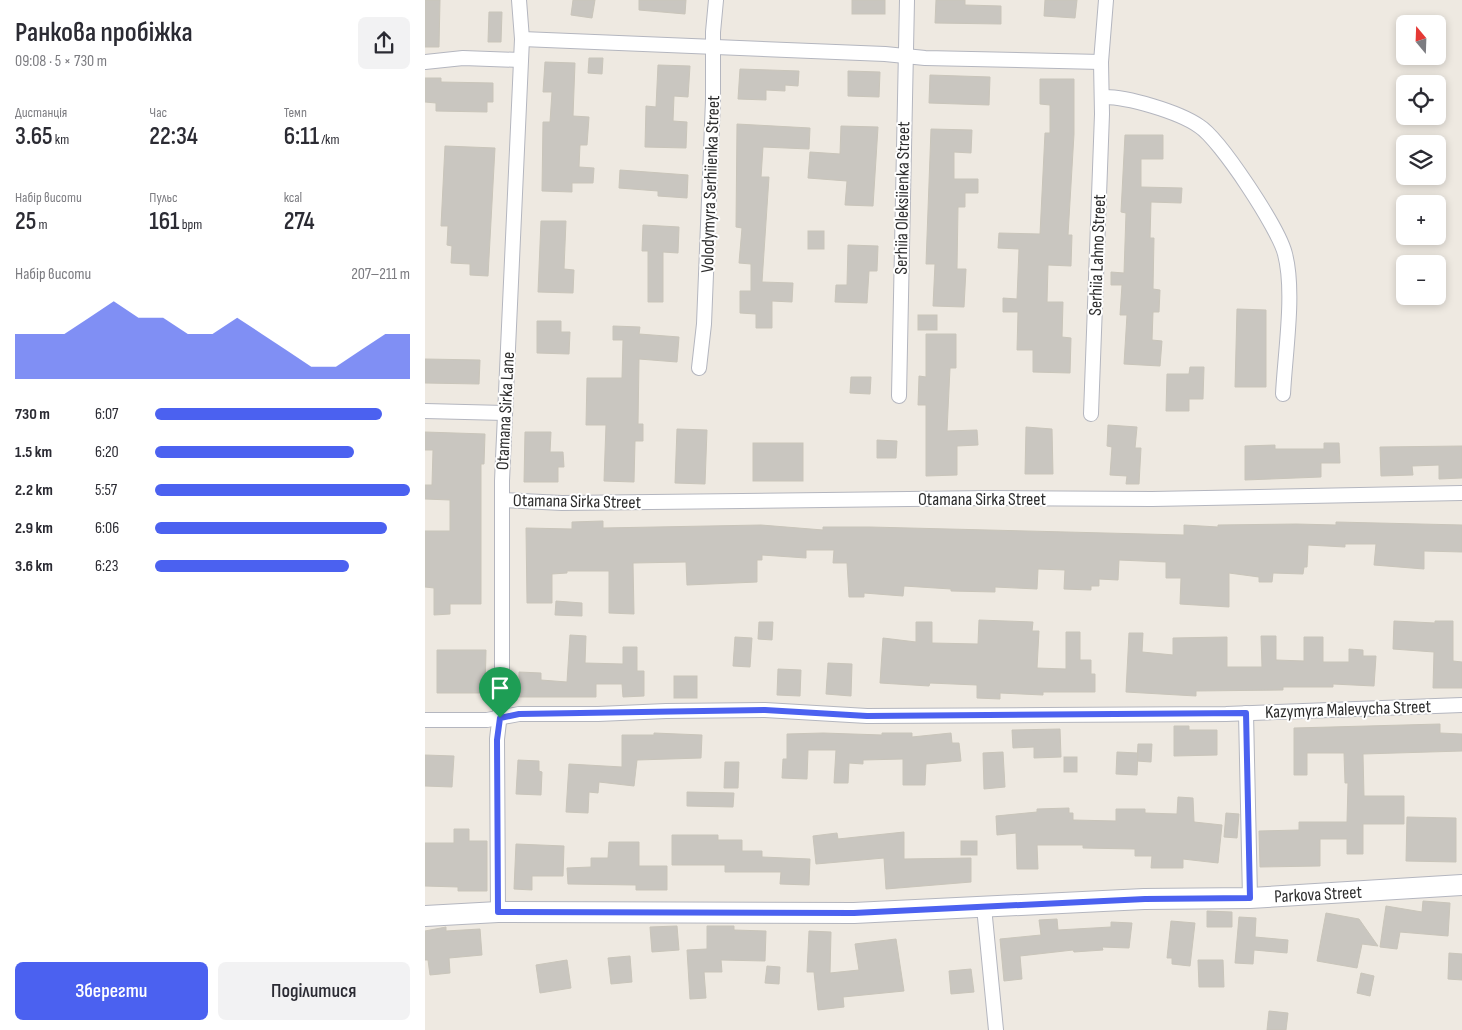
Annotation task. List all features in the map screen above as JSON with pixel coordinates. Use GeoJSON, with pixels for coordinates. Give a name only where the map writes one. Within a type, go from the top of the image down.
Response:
{"type":"FeatureCollection","features":[{"type":"Feature","properties":{"kind":"street","name":"Otamana Sirka Lane"},"geometry":{"type":"LineString","coordinates":[[498,912],[497,740],[502,696],[502,500],[519,60],[522,39],[519,0]]}},
{"type":"Feature","properties":{"kind":"street","name":"Volodymyra Serhiienka Street"},"geometry":{"type":"LineString","coordinates":[[699,368],[704,324],[716,0]]}},
{"type":"Feature","properties":{"kind":"street","name":"Serhiia Oleksiienka Street"},"geometry":{"type":"LineString","coordinates":[[899,396],[907,0]]}},
{"type":"Feature","properties":{"kind":"street","name":"Serhiia Lahno Street"},"geometry":{"type":"LineString","coordinates":[[1091,414],[1102,97],[1101,62],[1106,0]]}},
{"type":"Feature","properties":{"kind":"street"},"geometry":{"type":"LineString","coordinates":[[522,39],[905,56],[1101,62]]}},
{"type":"Feature","properties":{"kind":"street"},"geometry":{"type":"LineString","coordinates":[[425,62],[463,58],[519,60]]}},
{"type":"Feature","properties":{"kind":"street"},"geometry":{"type":"LineString","coordinates":[[1102,97],[1126,98],[1199,126],[1217,143],[1277,232],[1285,254],[1288,276],[1283,394]]}},
{"type":"Feature","properties":{"kind":"street"},"geometry":{"type":"LineString","coordinates":[[425,411],[505,413]]}},
{"type":"Feature","properties":{"kind":"street","name":"Otamana Sirka Street"},"geometry":{"type":"LineString","coordinates":[[502,500],[576,503],[992,498],[1152,499],[1462,493]]}},
{"type":"Feature","properties":{"kind":"street","name":"Kazymyra Malevycha Street"},"geometry":{"type":"LineString","coordinates":[[425,720],[487,720],[519,714],[598,714],[666,711],[765,710],[867,716],[1246,713],[1462,705]]}},
{"type":"Feature","properties":{"kind":"street"},"geometry":{"type":"LineString","coordinates":[[1246,713],[1250,898]]}},
{"type":"Feature","properties":{"kind":"street","name":"Parkova Street"},"geometry":{"type":"LineString","coordinates":[[425,916],[498,912],[854,913],[1145,899],[1250,898],[1462,885]]}},
{"type":"Feature","properties":{"kind":"street"},"geometry":{"type":"LineString","coordinates":[[984,907],[996,1030]]}},
{"type":"Feature","properties":{"kind":"building"},"geometry":{"type":"Polygon","coordinates":[[[425,0],[440,0],[439,47],[425,47],[425,0]]]}},
{"type":"Feature","properties":{"kind":"building"},"geometry":{"type":"Polygon","coordinates":[[[573,0],[595,0],[592,18],[571,15],[573,0]]]}},
{"type":"Feature","properties":{"kind":"building"},"geometry":{"type":"Polygon","coordinates":[[[639,0],[686,0],[685,14],[639,10],[639,0]]]}},
{"type":"Feature","properties":{"kind":"building"},"geometry":{"type":"Polygon","coordinates":[[[852,0],[885,0],[885,14],[852,14],[852,0]]]}},
{"type":"Feature","properties":{"kind":"building"},"geometry":{"type":"Polygon","coordinates":[[[936,0],[965,0],[965,5],[1001,6],[1001,24],[935,23],[936,0]]]}},
{"type":"Feature","properties":{"kind":"building"},"geometry":{"type":"Polygon","coordinates":[[[1045,0],[1077,0],[1075,18],[1044,16],[1045,0]]]}},
{"type":"Feature","properties":{"kind":"building"},"geometry":{"type":"Polygon","coordinates":[[[489,12],[502,12],[501,42],[488,42],[489,12]]]}},
{"type":"Feature","properties":{"kind":"building"},"geometry":{"type":"Polygon","coordinates":[[[589,58],[603,58],[602,74],[588,73],[589,58]]]}},
{"type":"Feature","properties":{"kind":"building"},"geometry":{"type":"Polygon","coordinates":[[[545,62],[575,63],[573,116],[589,117],[587,145],[580,145],[579,167],[594,168],[593,183],[572,183],[572,192],[542,191],[543,122],[550,122],[552,92],[543,92],[545,62]]]}},
{"type":"Feature","properties":{"kind":"building"},"geometry":{"type":"Polygon","coordinates":[[[658,65],[690,66],[688,97],[674,96],[673,121],[687,122],[686,148],[645,147],[646,106],[656,107],[658,65]]]}},
{"type":"Feature","properties":{"kind":"building"},"geometry":{"type":"Polygon","coordinates":[[[740,69],[799,71],[798,86],[785,85],[785,91],[766,90],[766,100],[738,99],[740,69]]]}},
{"type":"Feature","properties":{"kind":"building"},"geometry":{"type":"Polygon","coordinates":[[[848,71],[880,72],[879,97],[848,96],[848,71]]]}},
{"type":"Feature","properties":{"kind":"building"},"geometry":{"type":"Polygon","coordinates":[[[930,75],[990,77],[989,105],[929,103],[930,75]]]}},
{"type":"Feature","properties":{"kind":"building"},"geometry":{"type":"Polygon","coordinates":[[[425,78],[441,78],[441,82],[493,83],[493,102],[487,102],[487,112],[436,111],[436,103],[425,102],[425,78]]]}},
{"type":"Feature","properties":{"kind":"building"},"geometry":{"type":"Polygon","coordinates":[[[1040,79],[1074,79],[1074,134],[1068,235],[1072,235],[1071,266],[1048,265],[1047,302],[1063,302],[1062,337],[1071,338],[1070,373],[1033,372],[1033,350],[1017,350],[1018,312],[1003,312],[1003,298],[1017,299],[1019,249],[998,248],[999,233],[1040,234],[1045,133],[1050,133],[1050,105],[1040,104],[1040,79]]]}},
{"type":"Feature","properties":{"kind":"building"},"geometry":{"type":"Polygon","coordinates":[[[737,124],[810,128],[809,149],[763,147],[761,177],[769,177],[762,282],[793,283],[792,302],[772,301],[772,328],[756,328],[756,314],[740,313],[740,291],[751,291],[751,264],[739,263],[742,228],[736,227],[737,124]]]}},
{"type":"Feature","properties":{"kind":"building"},"geometry":{"type":"Polygon","coordinates":[[[841,126],[878,127],[873,206],[845,205],[847,181],[808,178],[810,152],[840,154],[841,126]]]}},
{"type":"Feature","properties":{"kind":"building"},"geometry":{"type":"Polygon","coordinates":[[[931,129],[972,130],[971,153],[954,152],[954,179],[978,179],[978,193],[965,193],[965,207],[958,207],[957,269],[966,269],[964,307],[933,306],[935,264],[926,264],[931,129]]]}},
{"type":"Feature","properties":{"kind":"building"},"geometry":{"type":"Polygon","coordinates":[[[1125,135],[1163,135],[1163,159],[1141,159],[1141,187],[1182,188],[1181,203],[1151,202],[1150,238],[1154,238],[1153,289],[1160,290],[1159,312],[1153,312],[1152,340],[1162,341],[1160,366],[1124,364],[1127,315],[1120,315],[1122,285],[1111,285],[1111,272],[1124,273],[1126,213],[1121,212],[1125,135]]]}},
{"type":"Feature","properties":{"kind":"building"},"geometry":{"type":"Polygon","coordinates":[[[445,146],[495,148],[488,276],[470,275],[470,264],[451,263],[452,246],[447,245],[448,226],[441,226],[445,146]]]}},
{"type":"Feature","properties":{"kind":"building"},"geometry":{"type":"Polygon","coordinates":[[[620,170],[688,175],[687,198],[658,196],[658,191],[619,188],[620,170]]]}},
{"type":"Feature","properties":{"kind":"building"},"geometry":{"type":"Polygon","coordinates":[[[541,221],[566,221],[564,269],[574,270],[573,293],[538,292],[541,221]]]}},
{"type":"Feature","properties":{"kind":"building"},"geometry":{"type":"Polygon","coordinates":[[[643,225],[679,227],[678,253],[663,252],[663,302],[648,302],[648,251],[642,251],[643,225]]]}},
{"type":"Feature","properties":{"kind":"building"},"geometry":{"type":"Polygon","coordinates":[[[808,231],[824,231],[824,249],[808,249],[808,231]]]}},
{"type":"Feature","properties":{"kind":"building"},"geometry":{"type":"Polygon","coordinates":[[[848,245],[878,246],[877,271],[869,271],[867,303],[835,302],[836,285],[847,285],[848,245]]]}},
{"type":"Feature","properties":{"kind":"building"},"geometry":{"type":"Polygon","coordinates":[[[1237,309],[1266,310],[1266,387],[1235,387],[1237,309]]]}},
{"type":"Feature","properties":{"kind":"building"},"geometry":{"type":"Polygon","coordinates":[[[918,315],[937,315],[937,330],[918,330],[918,315]]]}},
{"type":"Feature","properties":{"kind":"building"},"geometry":{"type":"Polygon","coordinates":[[[537,321],[561,321],[561,332],[570,332],[569,354],[537,353],[537,321]]]}},
{"type":"Feature","properties":{"kind":"building"},"geometry":{"type":"Polygon","coordinates":[[[613,326],[640,327],[639,334],[679,337],[677,362],[639,359],[638,424],[643,424],[643,441],[635,441],[634,482],[604,481],[606,425],[586,425],[587,378],[622,378],[623,340],[613,340],[613,326]]]}},
{"type":"Feature","properties":{"kind":"building"},"geometry":{"type":"Polygon","coordinates":[[[926,334],[956,334],[956,368],[950,368],[947,431],[977,430],[978,445],[957,446],[957,475],[926,476],[926,405],[918,405],[919,376],[926,377],[926,334]]]}},
{"type":"Feature","properties":{"kind":"building"},"geometry":{"type":"Polygon","coordinates":[[[425,359],[480,360],[479,384],[425,383],[425,359]]]}},
{"type":"Feature","properties":{"kind":"building"},"geometry":{"type":"Polygon","coordinates":[[[1190,367],[1204,367],[1203,399],[1189,399],[1189,411],[1166,411],[1167,374],[1189,374],[1190,367]]]}},
{"type":"Feature","properties":{"kind":"building"},"geometry":{"type":"Polygon","coordinates":[[[851,377],[871,377],[870,394],[850,393],[851,377]]]}},
{"type":"Feature","properties":{"kind":"building"},"geometry":{"type":"Polygon","coordinates":[[[1108,425],[1137,427],[1135,448],[1141,448],[1139,484],[1126,484],[1127,476],[1110,475],[1112,447],[1107,446],[1108,425]]]}},
{"type":"Feature","properties":{"kind":"building"},"geometry":{"type":"Polygon","coordinates":[[[1026,427],[1052,429],[1053,474],[1025,474],[1026,427]]]}},
{"type":"Feature","properties":{"kind":"building"},"geometry":{"type":"Polygon","coordinates":[[[677,429],[707,430],[705,484],[675,483],[677,429]]]}},
{"type":"Feature","properties":{"kind":"building"},"geometry":{"type":"Polygon","coordinates":[[[425,432],[485,434],[484,464],[481,464],[481,604],[450,604],[450,614],[434,615],[434,588],[425,587],[425,531],[450,531],[450,500],[425,499],[425,485],[432,485],[433,450],[425,450],[425,432]]]}},
{"type":"Feature","properties":{"kind":"building"},"geometry":{"type":"Polygon","coordinates":[[[525,432],[551,432],[550,452],[563,452],[564,467],[558,467],[558,482],[524,482],[525,432]]]}},
{"type":"Feature","properties":{"kind":"building"},"geometry":{"type":"Polygon","coordinates":[[[877,440],[897,441],[896,458],[877,458],[877,440]]]}},
{"type":"Feature","properties":{"kind":"building"},"geometry":{"type":"Polygon","coordinates":[[[753,443],[803,443],[803,481],[753,481],[753,443]]]}},
{"type":"Feature","properties":{"kind":"building"},"geometry":{"type":"Polygon","coordinates":[[[1324,443],[1339,443],[1340,463],[1321,463],[1321,477],[1245,480],[1245,446],[1275,445],[1275,449],[1324,449],[1324,443]]]}},
{"type":"Feature","properties":{"kind":"building"},"geometry":{"type":"Polygon","coordinates":[[[1462,446],[1462,478],[1439,479],[1439,465],[1412,466],[1413,475],[1381,476],[1380,447],[1462,446]]]}},
{"type":"Feature","properties":{"kind":"building"},"geometry":{"type":"Polygon","coordinates":[[[603,521],[603,528],[761,525],[823,530],[823,527],[870,527],[1184,535],[1184,525],[1218,527],[1218,525],[1336,525],[1336,522],[1462,525],[1462,552],[1424,551],[1424,569],[1374,565],[1376,544],[1345,544],[1345,547],[1308,545],[1307,567],[1304,567],[1303,574],[1273,573],[1272,582],[1259,582],[1259,577],[1229,573],[1229,607],[1180,604],[1181,578],[1166,578],[1166,562],[1119,560],[1118,580],[1099,579],[1099,586],[1091,586],[1091,590],[1064,589],[1065,570],[1038,569],[1037,589],[995,587],[995,592],[951,591],[951,589],[904,586],[903,596],[864,593],[864,597],[849,597],[847,563],[833,563],[834,550],[806,550],[806,558],[762,555],[762,560],[757,560],[757,582],[687,585],[686,562],[633,563],[634,614],[609,613],[609,571],[567,571],[567,573],[552,574],[552,603],[527,603],[526,528],[572,529],[572,522],[603,521]]]}},
{"type":"Feature","properties":{"kind":"building"},"geometry":{"type":"Polygon","coordinates":[[[556,601],[582,603],[582,616],[555,615],[556,601]]]}},
{"type":"Feature","properties":{"kind":"building"},"geometry":{"type":"Polygon","coordinates":[[[979,620],[1033,622],[1032,631],[1039,631],[1037,668],[1066,669],[1066,632],[1080,632],[1080,660],[1091,660],[1091,674],[1095,674],[1095,692],[1043,692],[1043,695],[1000,693],[1000,699],[977,698],[977,685],[930,683],[929,686],[880,683],[883,638],[916,642],[916,622],[932,622],[932,643],[978,644],[979,620]]]}},
{"type":"Feature","properties":{"kind":"building"},"geometry":{"type":"Polygon","coordinates":[[[1394,621],[1435,623],[1435,621],[1453,621],[1453,661],[1462,662],[1462,688],[1433,688],[1434,652],[1393,649],[1394,621]]]}},
{"type":"Feature","properties":{"kind":"building"},"geometry":{"type":"Polygon","coordinates":[[[759,622],[773,622],[772,640],[758,639],[759,622]]]}},
{"type":"Feature","properties":{"kind":"building"},"geometry":{"type":"Polygon","coordinates":[[[1129,633],[1143,633],[1142,652],[1173,655],[1173,638],[1227,637],[1227,667],[1262,667],[1261,636],[1276,636],[1276,660],[1304,661],[1304,637],[1323,637],[1323,662],[1349,662],[1349,649],[1363,650],[1363,656],[1376,656],[1374,686],[1333,684],[1333,687],[1283,687],[1283,690],[1196,691],[1196,696],[1126,692],[1129,633]]]}},
{"type":"Feature","properties":{"kind":"building"},"geometry":{"type":"Polygon","coordinates":[[[570,635],[586,636],[585,663],[623,664],[623,647],[637,647],[637,671],[644,671],[644,696],[623,697],[622,684],[596,684],[596,697],[519,697],[519,672],[541,673],[541,680],[567,682],[570,635]]]}},
{"type":"Feature","properties":{"kind":"building"},"geometry":{"type":"Polygon","coordinates":[[[735,637],[752,638],[750,667],[733,666],[735,637]]]}},
{"type":"Feature","properties":{"kind":"building"},"geometry":{"type":"Polygon","coordinates":[[[437,650],[486,650],[485,693],[437,693],[437,650]]]}},
{"type":"Feature","properties":{"kind":"building"},"geometry":{"type":"Polygon","coordinates":[[[828,663],[852,664],[851,696],[826,694],[828,663]]]}},
{"type":"Feature","properties":{"kind":"building"},"geometry":{"type":"Polygon","coordinates":[[[778,669],[801,670],[800,696],[777,695],[778,669]]]}},
{"type":"Feature","properties":{"kind":"building"},"geometry":{"type":"Polygon","coordinates":[[[674,676],[697,676],[697,698],[674,698],[674,676]]]}},
{"type":"Feature","properties":{"kind":"building"},"geometry":{"type":"Polygon","coordinates":[[[1440,724],[1440,733],[1462,734],[1462,751],[1363,754],[1364,796],[1404,796],[1404,824],[1363,824],[1363,854],[1347,854],[1347,839],[1320,839],[1320,866],[1260,867],[1259,831],[1299,830],[1299,822],[1347,822],[1348,783],[1345,783],[1344,753],[1307,753],[1307,775],[1294,775],[1294,728],[1440,724]]]}},
{"type":"Feature","properties":{"kind":"building"},"geometry":{"type":"Polygon","coordinates":[[[1174,726],[1189,726],[1189,730],[1217,730],[1217,755],[1174,756],[1174,726]]]}},
{"type":"Feature","properties":{"kind":"building"},"geometry":{"type":"Polygon","coordinates":[[[1060,729],[1061,757],[1034,758],[1034,747],[1013,748],[1012,730],[1060,729]]]}},
{"type":"Feature","properties":{"kind":"building"},"geometry":{"type":"Polygon","coordinates":[[[654,733],[702,735],[701,758],[637,760],[634,786],[599,782],[598,793],[589,792],[588,813],[566,812],[569,764],[622,767],[622,735],[654,735],[654,733]]]}},
{"type":"Feature","properties":{"kind":"building"},"geometry":{"type":"Polygon","coordinates":[[[882,733],[912,733],[912,737],[951,733],[952,743],[959,743],[961,761],[926,764],[925,785],[903,785],[903,759],[863,760],[863,764],[849,763],[848,783],[834,783],[836,750],[808,750],[807,779],[782,778],[783,759],[787,759],[787,734],[882,735],[882,733]]]}},
{"type":"Feature","properties":{"kind":"building"},"geometry":{"type":"Polygon","coordinates":[[[1138,744],[1152,744],[1151,762],[1137,761],[1138,744]]]}},
{"type":"Feature","properties":{"kind":"building"},"geometry":{"type":"Polygon","coordinates":[[[1003,752],[1005,787],[984,789],[983,753],[1003,752]]]}},
{"type":"Feature","properties":{"kind":"building"},"geometry":{"type":"Polygon","coordinates":[[[1117,752],[1138,753],[1137,775],[1116,774],[1117,752]]]}},
{"type":"Feature","properties":{"kind":"building"},"geometry":{"type":"Polygon","coordinates":[[[425,755],[454,756],[452,787],[425,786],[425,755]]]}},
{"type":"Feature","properties":{"kind":"building"},"geometry":{"type":"Polygon","coordinates":[[[1064,757],[1077,757],[1077,772],[1064,772],[1064,757]]]}},
{"type":"Feature","properties":{"kind":"building"},"geometry":{"type":"Polygon","coordinates":[[[518,760],[539,761],[539,771],[542,772],[541,795],[516,794],[518,760]]]}},
{"type":"Feature","properties":{"kind":"building"},"geometry":{"type":"Polygon","coordinates":[[[725,762],[739,762],[738,788],[724,788],[725,762]]]}},
{"type":"Feature","properties":{"kind":"building"},"geometry":{"type":"Polygon","coordinates":[[[687,792],[734,793],[733,807],[687,806],[687,792]]]}},
{"type":"Feature","properties":{"kind":"building"},"geometry":{"type":"Polygon","coordinates":[[[1178,797],[1193,798],[1194,822],[1222,825],[1218,863],[1183,859],[1183,868],[1151,868],[1152,856],[1135,856],[1135,849],[1083,848],[1083,845],[1037,845],[1038,869],[1017,869],[1016,833],[997,835],[996,816],[1037,812],[1037,809],[1069,808],[1069,813],[1073,813],[1073,820],[1116,821],[1116,809],[1145,809],[1145,813],[1177,814],[1178,797]]]}},
{"type":"Feature","properties":{"kind":"building"},"geometry":{"type":"Polygon","coordinates":[[[1226,813],[1239,814],[1237,838],[1224,837],[1226,813]]]}},
{"type":"Feature","properties":{"kind":"building"},"geometry":{"type":"Polygon","coordinates":[[[1407,817],[1456,818],[1456,862],[1406,861],[1407,817]]]}},
{"type":"Feature","properties":{"kind":"building"},"geometry":{"type":"Polygon","coordinates":[[[454,829],[469,829],[469,841],[487,841],[487,891],[458,891],[458,887],[425,886],[425,843],[454,843],[454,829]]]}},
{"type":"Feature","properties":{"kind":"building"},"geometry":{"type":"Polygon","coordinates":[[[904,832],[904,859],[971,858],[971,882],[886,889],[884,858],[816,864],[813,836],[837,833],[838,839],[904,832]]]}},
{"type":"Feature","properties":{"kind":"building"},"geometry":{"type":"Polygon","coordinates":[[[672,835],[718,835],[718,840],[742,840],[742,851],[762,851],[762,857],[810,859],[809,885],[780,884],[781,872],[725,872],[725,865],[672,865],[672,835]]]}},
{"type":"Feature","properties":{"kind":"building"},"geometry":{"type":"Polygon","coordinates":[[[961,841],[977,841],[977,855],[961,855],[961,841]]]}},
{"type":"Feature","properties":{"kind":"building"},"geometry":{"type":"Polygon","coordinates":[[[609,842],[639,842],[639,866],[667,866],[667,890],[636,890],[636,885],[568,884],[567,868],[591,867],[591,858],[608,858],[609,842]]]}},
{"type":"Feature","properties":{"kind":"building"},"geometry":{"type":"Polygon","coordinates":[[[516,844],[564,846],[563,876],[532,876],[532,890],[514,889],[516,844]]]}},
{"type":"Feature","properties":{"kind":"building"},"geometry":{"type":"Polygon","coordinates":[[[1423,901],[1450,903],[1448,936],[1400,932],[1397,949],[1380,947],[1386,906],[1422,912],[1423,901]]]}},
{"type":"Feature","properties":{"kind":"building"},"geometry":{"type":"Polygon","coordinates":[[[1207,911],[1232,912],[1232,927],[1207,927],[1207,911]]]}},
{"type":"Feature","properties":{"kind":"building"},"geometry":{"type":"Polygon","coordinates":[[[1326,913],[1359,919],[1378,946],[1362,944],[1357,968],[1317,961],[1326,913]]]}},
{"type":"Feature","properties":{"kind":"building"},"geometry":{"type":"Polygon","coordinates":[[[1239,917],[1256,918],[1255,937],[1288,940],[1287,953],[1254,950],[1253,964],[1235,963],[1239,917]]]}},
{"type":"Feature","properties":{"kind":"building"},"geometry":{"type":"Polygon","coordinates":[[[1057,919],[1058,930],[1111,927],[1111,922],[1132,923],[1129,948],[1102,947],[1103,950],[1074,952],[1073,950],[1020,956],[1022,979],[1004,981],[1000,939],[1041,935],[1039,920],[1057,919]]]}},
{"type":"Feature","properties":{"kind":"building"},"geometry":{"type":"Polygon","coordinates":[[[1171,921],[1195,923],[1190,966],[1172,964],[1172,958],[1167,958],[1171,921]]]}},
{"type":"Feature","properties":{"kind":"building"},"geometry":{"type":"Polygon","coordinates":[[[677,926],[679,950],[652,952],[650,927],[677,926]]]}},
{"type":"Feature","properties":{"kind":"building"},"geometry":{"type":"Polygon","coordinates":[[[707,926],[734,926],[734,930],[766,931],[765,961],[721,960],[722,972],[704,972],[706,998],[690,999],[687,950],[707,949],[707,926]]]}},
{"type":"Feature","properties":{"kind":"building"},"geometry":{"type":"Polygon","coordinates":[[[446,927],[446,931],[480,929],[482,955],[449,958],[450,973],[430,975],[428,960],[425,960],[425,931],[446,927]]]}},
{"type":"Feature","properties":{"kind":"building"},"geometry":{"type":"Polygon","coordinates":[[[809,931],[831,932],[830,973],[859,970],[855,944],[896,939],[904,991],[843,997],[844,1007],[818,1010],[814,972],[807,972],[809,931]]]}},
{"type":"Feature","properties":{"kind":"building"},"geometry":{"type":"Polygon","coordinates":[[[1449,953],[1462,954],[1462,980],[1448,979],[1449,953]]]}},
{"type":"Feature","properties":{"kind":"building"},"geometry":{"type":"Polygon","coordinates":[[[630,956],[632,982],[611,984],[608,958],[630,956]]]}},
{"type":"Feature","properties":{"kind":"building"},"geometry":{"type":"Polygon","coordinates":[[[567,960],[571,988],[540,993],[536,965],[567,960]]]}},
{"type":"Feature","properties":{"kind":"building"},"geometry":{"type":"Polygon","coordinates":[[[1198,960],[1223,960],[1224,987],[1199,987],[1198,960]]]}},
{"type":"Feature","properties":{"kind":"building"},"geometry":{"type":"Polygon","coordinates":[[[767,966],[780,967],[779,984],[765,983],[767,966]]]}},
{"type":"Feature","properties":{"kind":"building"},"geometry":{"type":"Polygon","coordinates":[[[971,969],[974,992],[951,994],[949,971],[971,969]]]}},
{"type":"Feature","properties":{"kind":"building"},"geometry":{"type":"Polygon","coordinates":[[[1361,973],[1374,976],[1370,996],[1357,993],[1361,973]]]}},
{"type":"Feature","properties":{"kind":"building"},"geometry":{"type":"Polygon","coordinates":[[[1269,1011],[1288,1013],[1286,1030],[1267,1030],[1269,1011]]]}},
{"type":"Feature","properties":{"kind":"route"},"geometry":{"type":"LineString","coordinates":[[765,710],[867,716],[1246,713],[1250,898],[1145,899],[854,913],[498,912],[497,740],[500,718],[519,714],[573,715],[666,711],[765,710]]}}]}
